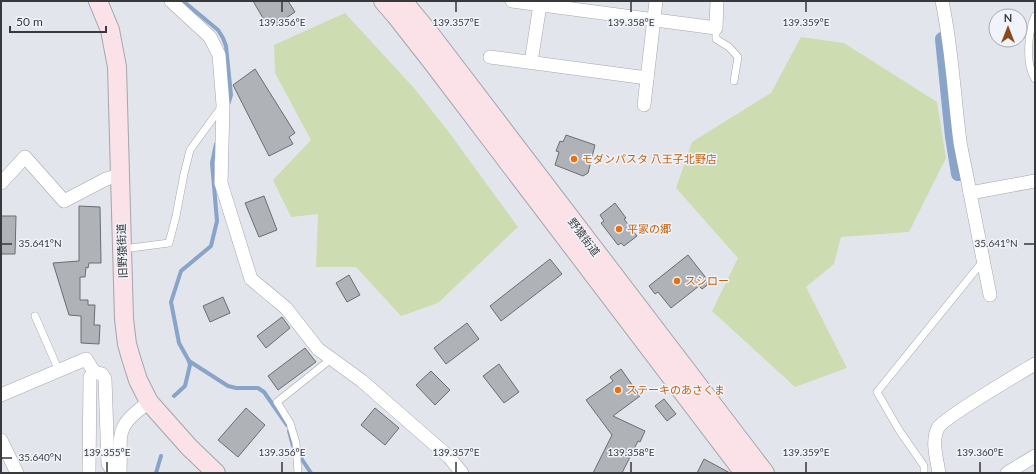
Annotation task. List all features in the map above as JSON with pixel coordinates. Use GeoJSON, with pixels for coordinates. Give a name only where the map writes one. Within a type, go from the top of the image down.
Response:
{"type":"FeatureCollection","features":[{"type":"Feature","properties":{"kind":"main road","name":"旧野猿街道"},"geometry":{"type":"LineString","coordinates":[[98,1],[110,30],[117,67],[124,319],[127,344],[138,380],[149,402],[189,447],[216,473]]}},
{"type":"Feature","properties":{"kind":"main road","name":"野猿街道"},"geometry":{"type":"LineString","coordinates":[[383,1],[423,50],[744,473]]}},
{"type":"Feature","properties":{"kind":"main road","name":"野猿街道"},"geometry":{"type":"LineString","coordinates":[[403,1],[765,473]]}},
{"type":"Feature","properties":{"kind":"street"},"geometry":{"type":"LineString","coordinates":[[171,1],[210,37],[219,55],[223,107],[221,183],[251,279],[286,308],[318,349],[362,381],[449,457],[462,473]]}},
{"type":"Feature","properties":{"kind":"street"},"geometry":{"type":"LineString","coordinates":[[512,1],[716,28],[717,1]]}},
{"type":"Feature","properties":{"kind":"street"},"geometry":{"type":"LineString","coordinates":[[644,105],[656,1]]}},
{"type":"Feature","properties":{"kind":"street"},"geometry":{"type":"LineString","coordinates":[[942,1],[947,23],[960,141],[990,295]]}},
{"type":"Feature","properties":{"kind":"street"},"geometry":{"type":"LineString","coordinates":[[531,62],[540,5]]}},
{"type":"Feature","properties":{"kind":"street"},"geometry":{"type":"LineString","coordinates":[[490,57],[647,78]]}},
{"type":"Feature","properties":{"kind":"street"},"geometry":{"type":"LineString","coordinates":[[1,183],[25,157],[64,201],[106,179],[120,175]]}},
{"type":"Feature","properties":{"kind":"street"},"geometry":{"type":"LineString","coordinates":[[970,193],[1035,181]]}},
{"type":"Feature","properties":{"kind":"street"},"geometry":{"type":"LineString","coordinates":[[1,395],[86,359],[94,372],[102,374],[105,379],[108,464],[114,473]]}},
{"type":"Feature","properties":{"kind":"street"},"geometry":{"type":"LineString","coordinates":[[939,473],[934,440],[938,427],[951,416],[1035,364]]}},
{"type":"Feature","properties":{"kind":"street"},"geometry":{"type":"LineString","coordinates":[[89,473],[90,377],[94,372]]}},
{"type":"Feature","properties":{"kind":"street"},"geometry":{"type":"LineString","coordinates":[[120,473],[120,432],[127,420],[149,402]]}},
{"type":"Feature","properties":{"kind":"street"},"geometry":{"type":"LineString","coordinates":[[1,440],[17,473]]}},
{"type":"Feature","properties":{"kind":"street"},"geometry":{"type":"LineString","coordinates":[[1007,473],[1035,456]]}},
{"type":"Feature","properties":{"kind":"lane"},"geometry":{"type":"LineString","coordinates":[[1035,16],[1027,52],[1032,74],[1035,79]]}},
{"type":"Feature","properties":{"kind":"lane"},"geometry":{"type":"LineString","coordinates":[[716,28],[716,39],[729,47],[738,57],[734,81]]}},
{"type":"Feature","properties":{"kind":"lane"},"geometry":{"type":"LineString","coordinates":[[122,249],[169,242],[190,150],[223,107]]}},
{"type":"Feature","properties":{"kind":"lane"},"geometry":{"type":"LineString","coordinates":[[924,473],[924,466],[899,430],[877,392],[983,260]]}},
{"type":"Feature","properties":{"kind":"lane"},"geometry":{"type":"LineString","coordinates":[[35,316],[59,370]]}},
{"type":"Feature","properties":{"kind":"lane"},"geometry":{"type":"LineString","coordinates":[[298,473],[296,443],[290,423],[278,402],[331,358]]}},
{"type":"Feature","properties":{"kind":"green space"},"geometry":{"type":"Polygon","coordinates":[[[345,13],[414,88],[448,131],[518,227],[438,303],[401,316],[356,267],[316,267],[318,214],[291,217],[273,180],[311,140],[275,73],[274,45],[345,13]]]}},
{"type":"Feature","properties":{"kind":"green space"},"geometry":{"type":"Polygon","coordinates":[[[801,37],[844,43],[937,102],[946,158],[909,232],[841,237],[834,264],[806,287],[847,368],[795,387],[712,311],[738,258],[676,188],[692,142],[771,93],[801,37]]]}},
{"type":"Feature","properties":{"kind":"building"},"geometry":{"type":"Polygon","coordinates":[[[253,1],[288,1],[295,12],[286,18],[287,20],[278,25],[275,21],[267,25],[253,1]]]}},
{"type":"Feature","properties":{"kind":"building"},"geometry":{"type":"Polygon","coordinates":[[[255,69],[295,133],[289,137],[293,144],[269,156],[233,85],[255,69]]]}},
{"type":"Feature","properties":{"kind":"building","name":"モダンパスタ 八王子北野店"},"geometry":{"type":"Polygon","coordinates":[[[566,135],[595,145],[588,173],[583,176],[555,165],[559,152],[556,151],[560,141],[563,142],[566,135]]]}},
{"type":"Feature","properties":{"kind":"building"},"geometry":{"type":"Polygon","coordinates":[[[264,196],[277,230],[259,237],[245,203],[264,196]]]}},
{"type":"Feature","properties":{"kind":"building","name":"平家の郷"},"geometry":{"type":"Polygon","coordinates":[[[615,203],[626,218],[624,219],[637,236],[624,246],[621,243],[618,245],[601,223],[604,221],[600,215],[615,203]]]}},
{"type":"Feature","properties":{"kind":"building"},"geometry":{"type":"Polygon","coordinates":[[[79,206],[100,207],[101,263],[89,263],[88,268],[86,267],[85,277],[80,277],[80,300],[88,300],[88,305],[95,305],[94,325],[100,325],[99,344],[81,343],[81,316],[69,315],[53,263],[79,261],[79,206]]]}},
{"type":"Feature","properties":{"kind":"building"},"geometry":{"type":"Polygon","coordinates":[[[1,216],[16,216],[15,254],[1,254],[1,216]]]}},
{"type":"Feature","properties":{"kind":"building","name":"スシロー"},"geometry":{"type":"Polygon","coordinates":[[[688,255],[710,283],[702,289],[699,286],[671,308],[658,292],[655,294],[649,286],[688,255]]]}},
{"type":"Feature","properties":{"kind":"building"},"geometry":{"type":"Polygon","coordinates":[[[550,259],[562,274],[501,321],[490,306],[550,259]]]}},
{"type":"Feature","properties":{"kind":"building"},"geometry":{"type":"Polygon","coordinates":[[[349,275],[360,295],[347,302],[336,283],[349,275]]]}},
{"type":"Feature","properties":{"kind":"building"},"geometry":{"type":"Polygon","coordinates":[[[223,297],[230,313],[210,322],[203,306],[223,297]]]}},
{"type":"Feature","properties":{"kind":"building"},"geometry":{"type":"Polygon","coordinates":[[[282,317],[290,328],[266,348],[257,336],[282,317]]]}},
{"type":"Feature","properties":{"kind":"building"},"geometry":{"type":"Polygon","coordinates":[[[467,323],[479,339],[446,364],[434,348],[467,323]]]}},
{"type":"Feature","properties":{"kind":"building"},"geometry":{"type":"Polygon","coordinates":[[[305,348],[316,362],[278,390],[268,376],[305,348]]]}},
{"type":"Feature","properties":{"kind":"building"},"geometry":{"type":"Polygon","coordinates":[[[499,364],[519,392],[504,403],[483,376],[499,364]]]}},
{"type":"Feature","properties":{"kind":"building"},"geometry":{"type":"Polygon","coordinates":[[[621,369],[640,396],[613,416],[645,431],[640,442],[638,441],[622,473],[593,473],[612,435],[586,400],[613,381],[610,377],[621,369]]]}},
{"type":"Feature","properties":{"kind":"building"},"geometry":{"type":"Polygon","coordinates":[[[431,371],[450,390],[435,405],[416,385],[431,371]]]}},
{"type":"Feature","properties":{"kind":"building"},"geometry":{"type":"Polygon","coordinates":[[[664,399],[676,414],[667,421],[655,406],[664,399]]]}},
{"type":"Feature","properties":{"kind":"building"},"geometry":{"type":"Polygon","coordinates":[[[246,408],[265,425],[238,457],[218,440],[246,408]]]}},
{"type":"Feature","properties":{"kind":"building"},"geometry":{"type":"Polygon","coordinates":[[[375,408],[399,428],[385,445],[361,425],[375,408]]]}},
{"type":"Feature","properties":{"kind":"building"},"geometry":{"type":"Polygon","coordinates":[[[704,459],[730,473],[697,473],[704,459]]]}},
{"type":"Feature","properties":{"kind":"waterway"},"geometry":{"type":"LineString","coordinates":[[183,1],[218,30],[223,38],[226,46],[231,95],[228,105]]}},
{"type":"Feature","properties":{"kind":"waterway"},"geometry":{"type":"LineString","coordinates":[[942,39],[952,137],[958,174]]}},
{"type":"Feature","properties":{"kind":"waterway"},"geometry":{"type":"LineString","coordinates":[[174,396],[185,386],[190,365],[179,343],[171,302],[181,271],[211,246],[217,221],[212,163],[216,144]]}},
{"type":"Feature","properties":{"kind":"waterway"},"geometry":{"type":"LineString","coordinates":[[189,361],[228,386],[236,388],[258,388],[264,392],[287,425]]}},
{"type":"Feature","properties":{"kind":"waterway"},"geometry":{"type":"LineString","coordinates":[[289,431],[293,446],[311,473]]}},
{"type":"Feature","properties":{"kind":"waterway"},"geometry":{"type":"LineString","coordinates":[[156,473],[161,456]]}},
{"type":"Feature","properties":{"kind":"place","name":"モダンパスタ 八王子北野店"},"geometry":{"type":"Point","coordinates":[574,159]}},
{"type":"Feature","properties":{"kind":"place","name":"平家の郷"},"geometry":{"type":"Point","coordinates":[619,229]}},
{"type":"Feature","properties":{"kind":"place","name":"スシロー"},"geometry":{"type":"Point","coordinates":[677,281]}},
{"type":"Feature","properties":{"kind":"place","name":"ステーキのあさくま"},"geometry":{"type":"Point","coordinates":[618,390]}}]}
